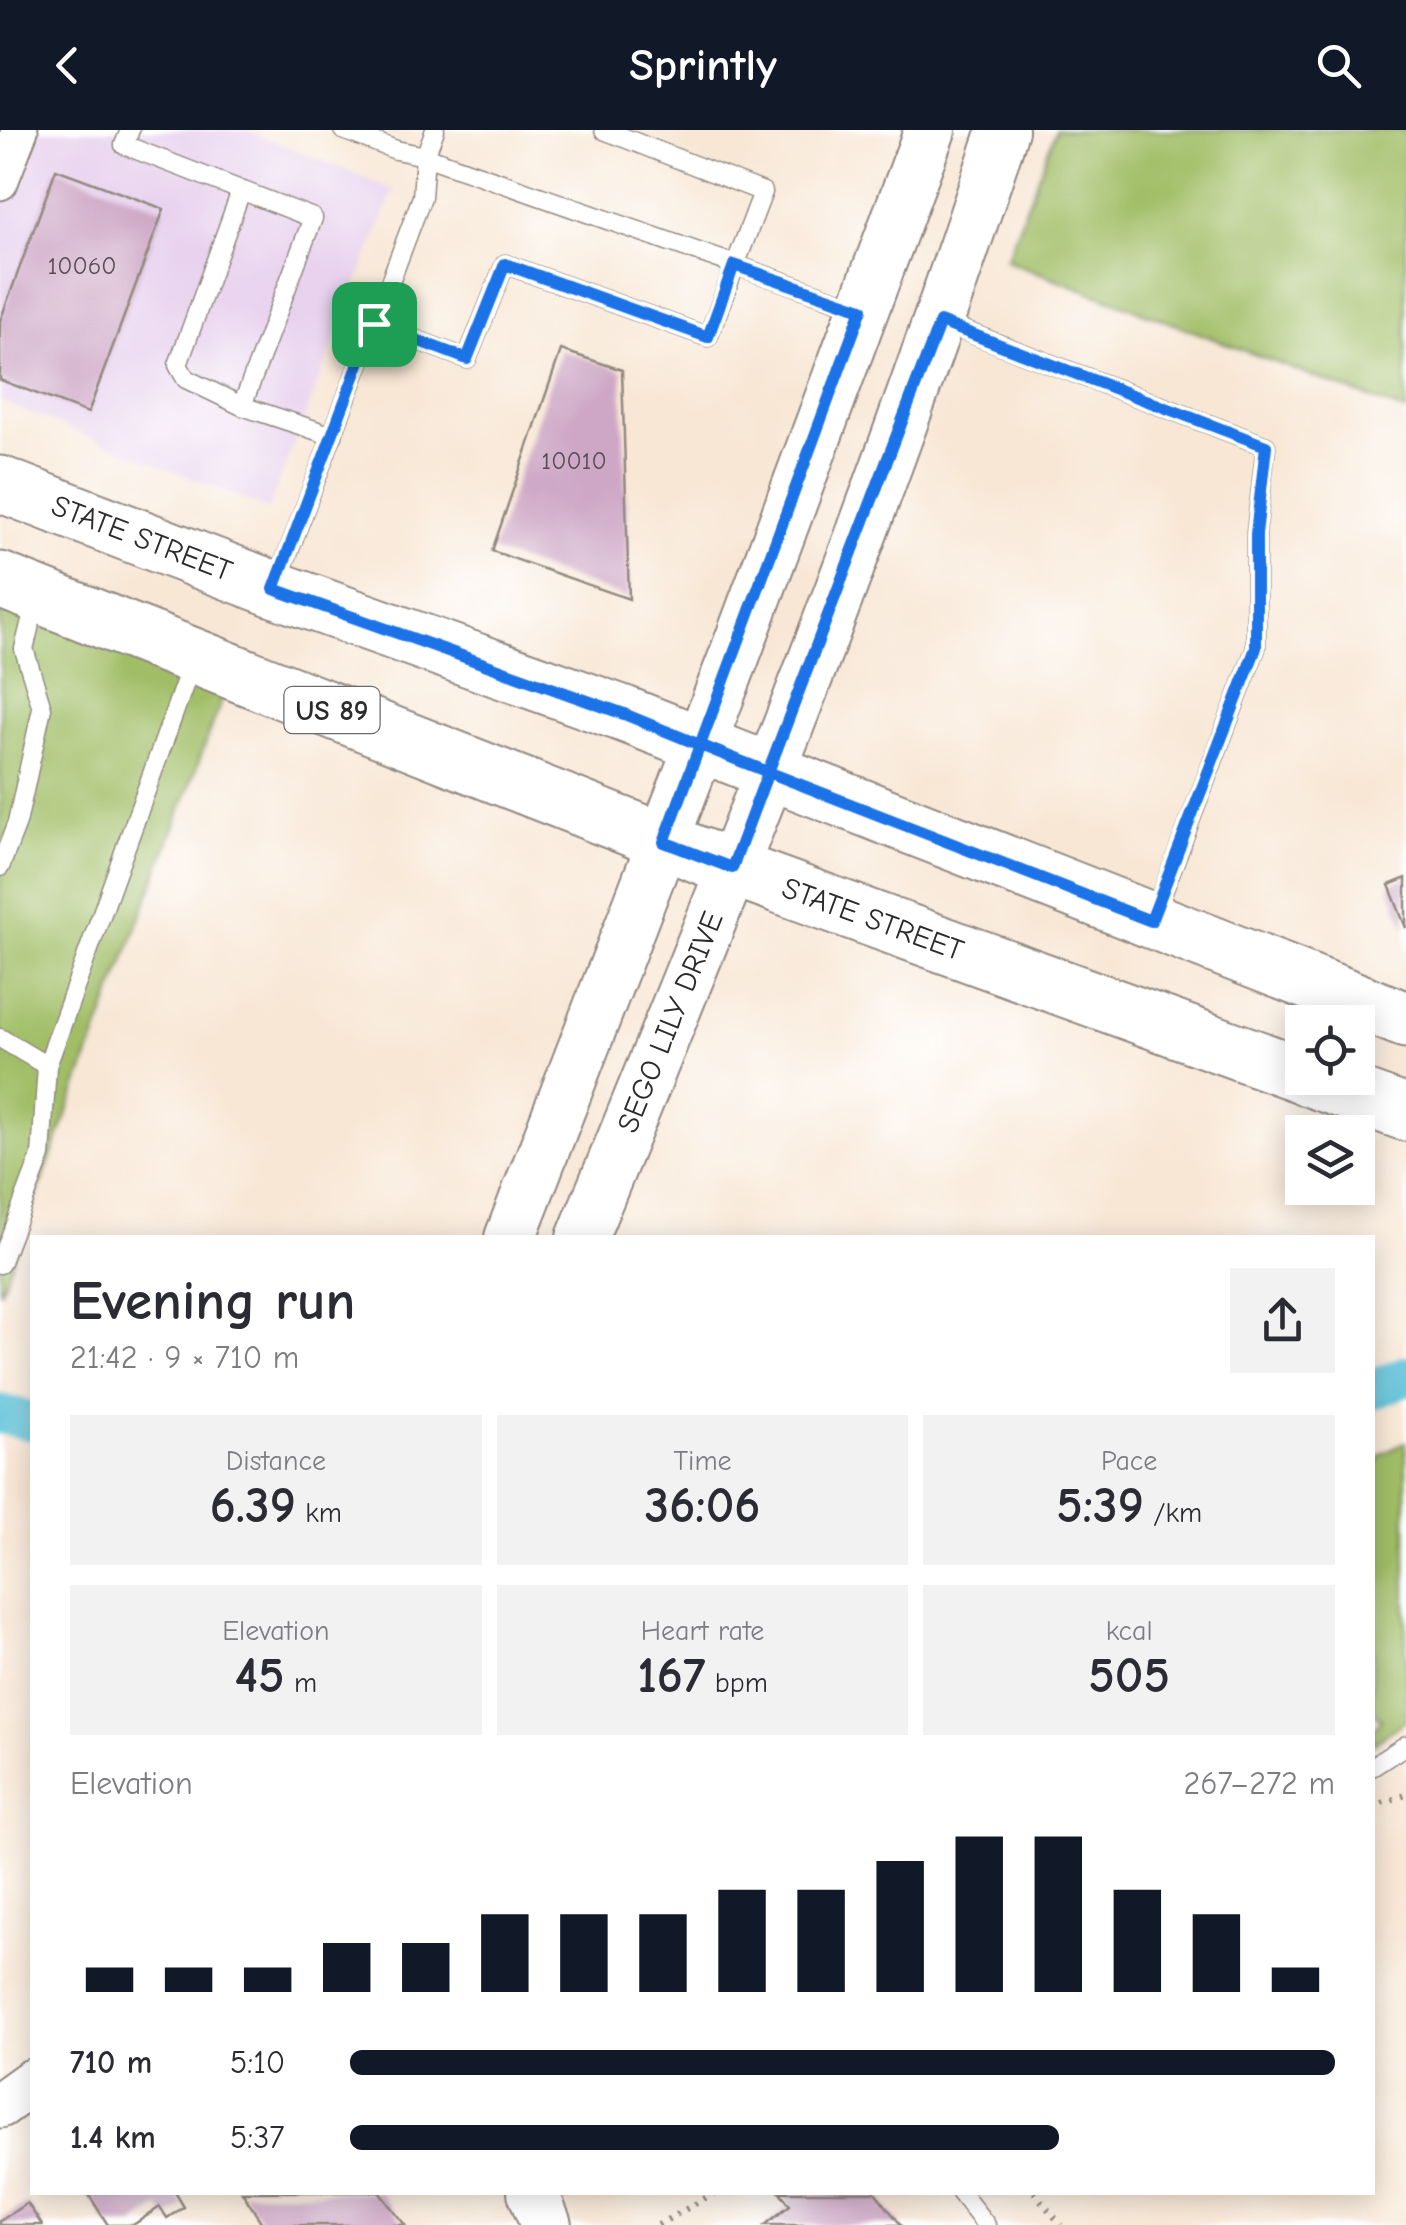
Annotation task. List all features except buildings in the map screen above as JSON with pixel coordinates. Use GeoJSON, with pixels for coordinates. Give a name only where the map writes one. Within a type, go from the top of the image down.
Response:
{"type":"FeatureCollection","features":[{"type":"Feature","properties":{"kind":"main road"},"geometry":{"type":"LineString","coordinates":[[511,1235],[664,842],[930,130]]}},
{"type":"Feature","properties":{"kind":"main road","name":"SEGO LILY DRIVE"},"geometry":{"type":"LineString","coordinates":[[583,1235],[732,868],[940,322],[1003,130]]}},
{"type":"Feature","properties":{"kind":"main road","name":"STATE STREET"},"geometry":{"type":"LineString","coordinates":[[0,484],[274,589],[624,714],[1406,1020]]}},
{"type":"Feature","properties":{"kind":"main road","name":"STATE STREET"},"geometry":{"type":"LineString","coordinates":[[19,587],[732,868],[1285,1068]]}},
{"type":"Feature","properties":{"kind":"main road","name":"STATE STREET"},"geometry":{"type":"LineString","coordinates":[[1357,1095],[1406,1113]]}},
{"type":"Feature","properties":{"kind":"main road"},"geometry":{"type":"LineString","coordinates":[[533,2195],[546,2225]]}},
{"type":"Feature","properties":{"kind":"street"},"geometry":{"type":"LineString","coordinates":[[0,182],[20,130]]}},
{"type":"Feature","properties":{"kind":"street"},"geometry":{"type":"LineString","coordinates":[[0,2105],[30,2083]]}},
{"type":"Feature","properties":{"kind":"lane"},"geometry":{"type":"LineString","coordinates":[[130,130],[124,145],[314,218],[242,406]]}},
{"type":"Feature","properties":{"kind":"lane"},"geometry":{"type":"LineString","coordinates":[[342,130],[862,309]]}},
{"type":"Feature","properties":{"kind":"lane"},"geometry":{"type":"LineString","coordinates":[[274,589],[422,197],[425,156],[435,130]]}},
{"type":"Feature","properties":{"kind":"lane"},"geometry":{"type":"LineString","coordinates":[[374,324],[467,359],[505,264],[708,337],[763,192],[604,130]]}},
{"type":"Feature","properties":{"kind":"lane"},"geometry":{"type":"LineString","coordinates":[[241,190],[178,365],[186,378],[242,406],[333,436]]}},
{"type":"Feature","properties":{"kind":"lane"},"geometry":{"type":"LineString","coordinates":[[940,322],[1266,446],[1256,534],[1256,648],[1151,921]]}},
{"type":"Feature","properties":{"kind":"lane"},"geometry":{"type":"LineString","coordinates":[[0,867],[17,823],[42,708],[24,649],[19,587]]}},
{"type":"Feature","properties":{"kind":"lane"},"geometry":{"type":"LineString","coordinates":[[0,1264],[41,1156],[46,1066],[195,656]]}},
{"type":"Feature","properties":{"kind":"lane"},"geometry":{"type":"LineString","coordinates":[[0,1038],[46,1066]]}},
{"type":"Feature","properties":{"kind":"lane"},"geometry":{"type":"LineString","coordinates":[[1375,1766],[1406,1745]]}},
{"type":"Feature","properties":{"kind":"lane"},"geometry":{"type":"LineString","coordinates":[[962,2195],[986,2225]]}},
{"type":"Feature","properties":{"kind":"path"},"geometry":{"type":"LineString","coordinates":[[1375,1805],[1406,1795]]}},
{"type":"Feature","properties":{"kind":"path"},"geometry":{"type":"LineString","coordinates":[[658,2225],[711,2195]]}},
{"type":"Feature","properties":{"kind":"path"},"geometry":{"type":"LineString","coordinates":[[1036,2195],[1061,2225]]}},
{"type":"Feature","properties":{"kind":"shaded area"},"geometry":{"type":"Polygon","coordinates":[[[0,130],[246,130],[394,190],[268,509],[0,401],[0,130]]]}},
{"type":"Feature","properties":{"kind":"green space"},"geometry":{"type":"Polygon","coordinates":[[[1056,130],[1406,130],[1406,412],[1006,260],[1056,130]]]}},
{"type":"Feature","properties":{"kind":"green space"},"geometry":{"type":"Polygon","coordinates":[[[0,597],[228,683],[0,1293],[0,597]]]}},
{"type":"Feature","properties":{"kind":"green space"},"geometry":{"type":"Polygon","coordinates":[[[1406,1442],[1406,1720],[1375,1743],[1375,1726],[1381,1719],[1375,1714],[1375,1468],[1381,1455],[1406,1442]]]}},
{"type":"Feature","properties":{"kind":"waterway"},"geometry":{"type":"LineString","coordinates":[[1375,1389],[1406,1376]]}},
{"type":"Feature","properties":{"kind":"waterway"},"geometry":{"type":"LineString","coordinates":[[0,1414],[30,1421]]}},
{"type":"Feature","properties":{"kind":"route"},"geometry":{"type":"LineString","coordinates":[[374,324],[274,589],[700,745],[664,842],[732,868],[768,772],[1151,921],[1256,648],[1256,534],[1266,446],[940,322],[768,772],[700,745],[862,309],[734,265],[708,337],[505,264],[467,359],[374,324]]}}]}
